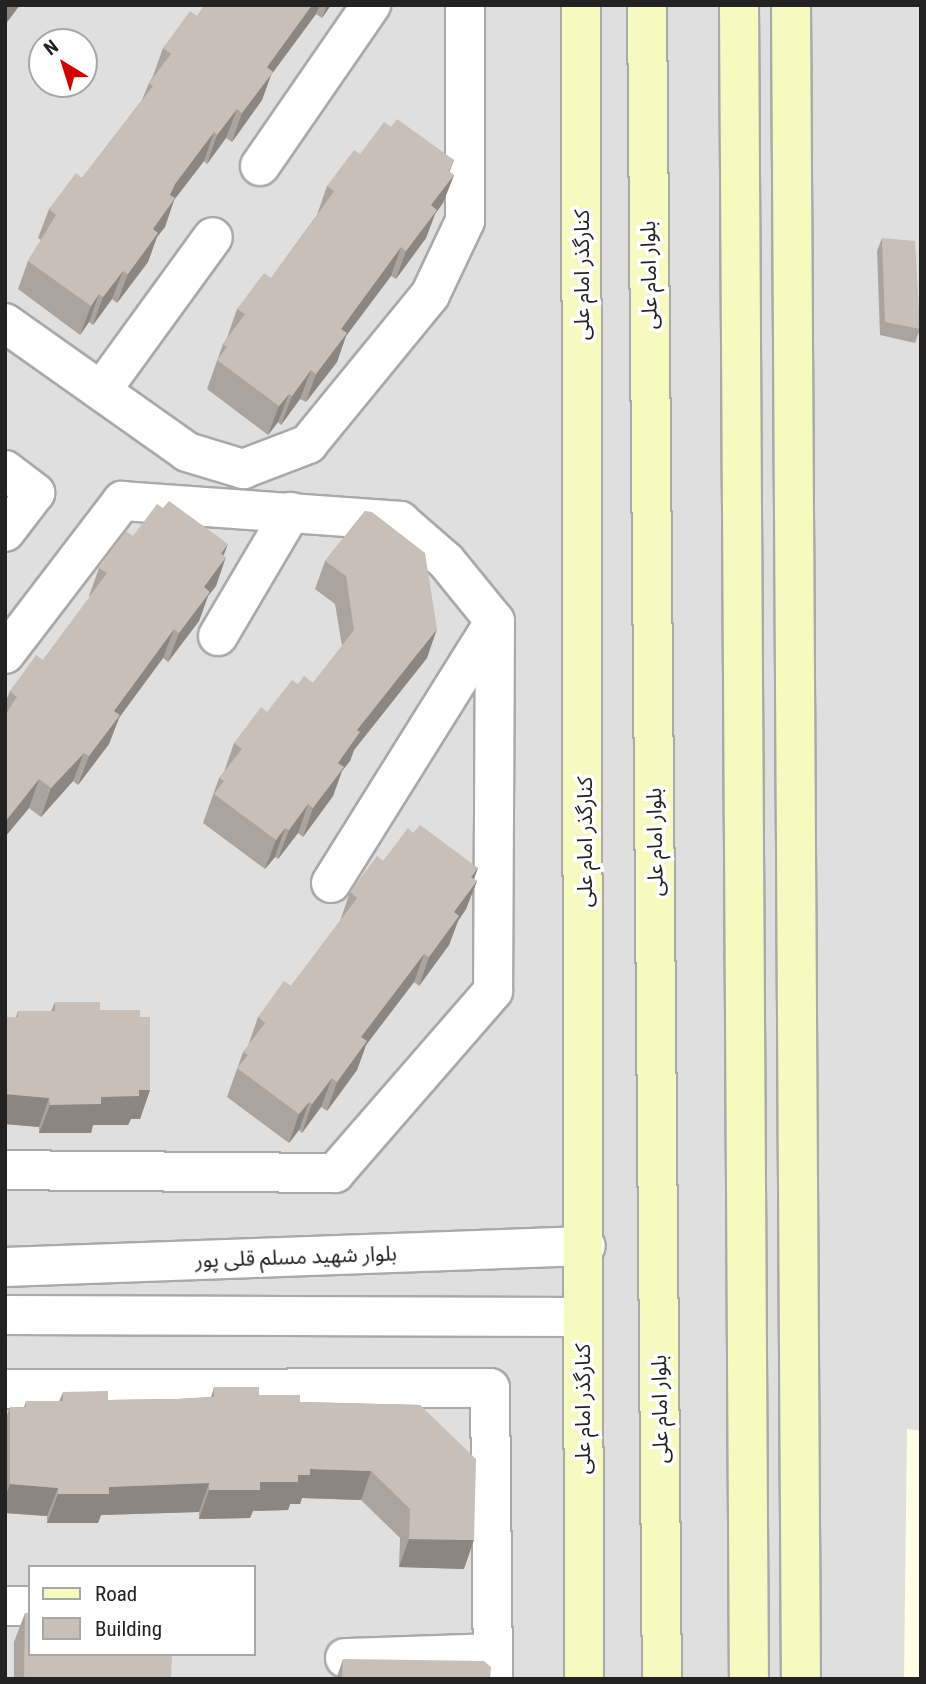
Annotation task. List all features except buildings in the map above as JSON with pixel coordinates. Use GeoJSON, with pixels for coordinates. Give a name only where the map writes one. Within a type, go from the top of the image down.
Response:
{"type":"FeatureCollection","features":[{"type":"Feature","properties":{"kind":"main road","name":"کنارگذر امام علی"},"geometry":{"type":"LineString","coordinates":[[581,5],[586,1246],[583,1317],[584,1679]]}},
{"type":"Feature","properties":{"kind":"main road","name":"بلوار امام علی"},"geometry":{"type":"LineString","coordinates":[[647,5],[662,1679]]}},
{"type":"Feature","properties":{"kind":"main road"},"geometry":{"type":"LineString","coordinates":[[739,5],[750,1679]]}},
{"type":"Feature","properties":{"kind":"main road"},"geometry":{"type":"LineString","coordinates":[[791,5],[801,1679]]}},
{"type":"Feature","properties":{"kind":"street"},"geometry":{"type":"LineString","coordinates":[[260,166],[371,5]]}},
{"type":"Feature","properties":{"kind":"street"},"geometry":{"type":"LineString","coordinates":[[5,323],[187,452],[243,469],[308,444],[429,295],[466,221],[465,5]]}},
{"type":"Feature","properties":{"kind":"street"},"geometry":{"type":"LineString","coordinates":[[101,391],[214,237]]}},
{"type":"Feature","properties":{"kind":"street"},"geometry":{"type":"LineString","coordinates":[[5,470],[35,493],[5,532]]}},
{"type":"Feature","properties":{"kind":"street"},"geometry":{"type":"LineString","coordinates":[[5,654],[122,501],[400,521],[446,561],[495,621],[493,992],[335,1173],[5,1170]]}},
{"type":"Feature","properties":{"kind":"street"},"geometry":{"type":"LineString","coordinates":[[218,636],[291,512]]}},
{"type":"Feature","properties":{"kind":"street"},"geometry":{"type":"LineString","coordinates":[[331,883],[495,621]]}},
{"type":"Feature","properties":{"kind":"street","name":"بلوار شهید مسلم قلی پور"},"geometry":{"type":"LineString","coordinates":[[5,1267],[586,1246]]}},
{"type":"Feature","properties":{"kind":"street"},"geometry":{"type":"LineString","coordinates":[[5,1315],[583,1317]]}},
{"type":"Feature","properties":{"kind":"street"},"geometry":{"type":"LineString","coordinates":[[5,1389],[490,1388],[492,1666],[345,1658]]}},
{"type":"Feature","properties":{"kind":"street"},"geometry":{"type":"LineString","coordinates":[[5,1606],[28,1606]]}},
{"type":"Feature","properties":{"kind":"shaded area"},"geometry":{"type":"Polygon","coordinates":[[[5,5],[921,5],[921,1679],[5,1679],[5,5]]]}},
{"type":"Feature","properties":{"kind":"shaded area"},"geometry":{"type":"Polygon","coordinates":[[[907,1429],[921,1431],[921,1679],[904,1679],[907,1429]]]}}]}
